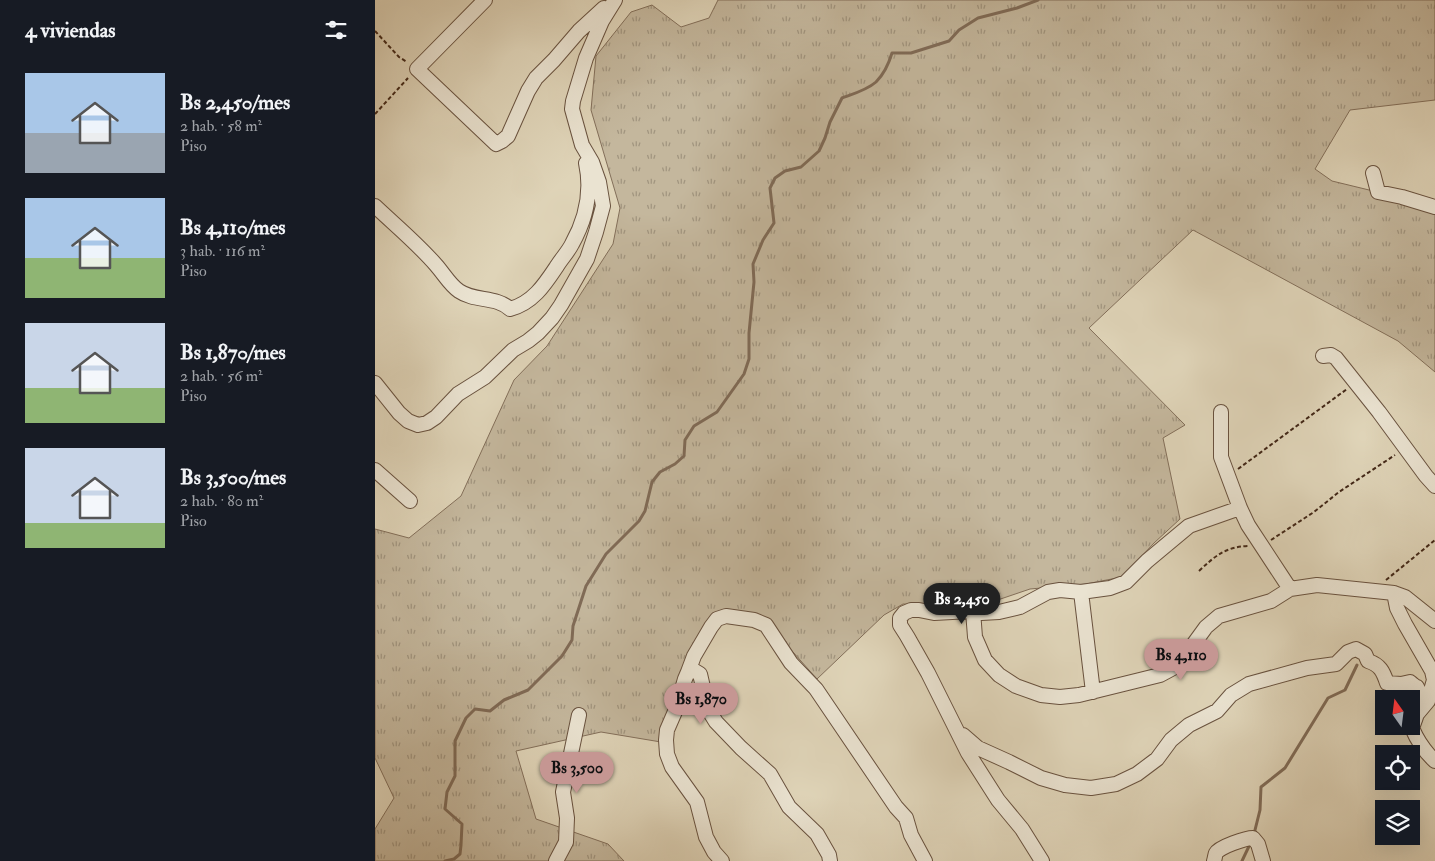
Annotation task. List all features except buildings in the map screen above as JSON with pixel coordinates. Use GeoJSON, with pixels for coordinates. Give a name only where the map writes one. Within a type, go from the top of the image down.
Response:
{"type":"FeatureCollection","features":[{"type":"Feature","properties":{"kind":"street"},"geometry":{"type":"LineString","coordinates":[[485,0],[417,69],[496,144],[508,136],[528,91],[536,78],[579,31],[613,0]]}},
{"type":"Feature","properties":{"kind":"street"},"geometry":{"type":"LineString","coordinates":[[375,206],[436,265],[447,280],[459,291],[468,296],[499,302],[510,308],[518,307],[532,297],[541,288],[571,245],[579,230],[585,212],[589,191],[588,172],[572,109],[573,100],[593,40],[613,0]]}},
{"type":"Feature","properties":{"kind":"street"},"geometry":{"type":"LineString","coordinates":[[375,383],[399,413],[408,421],[418,425],[427,423],[436,417],[458,394],[485,377],[513,350],[538,333],[561,305],[587,259],[603,206],[593,162],[582,145]]}},
{"type":"Feature","properties":{"kind":"street"},"geometry":{"type":"LineString","coordinates":[[1373,172],[1378,192],[1435,207]]}},
{"type":"Feature","properties":{"kind":"street"},"geometry":{"type":"LineString","coordinates":[[1323,356],[1331,355],[1336,358],[1435,486]]}},
{"type":"Feature","properties":{"kind":"street"},"geometry":{"type":"LineString","coordinates":[[1221,412],[1221,457],[1240,508],[1248,525],[1290,589]]}},
{"type":"Feature","properties":{"kind":"street"},"geometry":{"type":"LineString","coordinates":[[375,470],[410,501]]}},
{"type":"Feature","properties":{"kind":"street"},"geometry":{"type":"LineString","coordinates":[[1042,861],[1022,829],[998,800],[968,753],[950,713],[899,625],[900,618],[904,613],[911,610],[935,613],[999,612],[1020,607],[1048,592],[1059,590],[1081,592],[1110,588],[1126,582],[1147,561],[1189,526],[1240,508]]}},
{"type":"Feature","properties":{"kind":"street"},"geometry":{"type":"LineString","coordinates":[[973,611],[975,637],[985,660],[999,675],[1016,686],[1041,695],[1060,697],[1093,692],[1160,675],[1173,668],[1182,660],[1206,627],[1219,616],[1271,601],[1290,589],[1317,585],[1394,593],[1405,597],[1435,621]]}},
{"type":"Feature","properties":{"kind":"street"},"geometry":{"type":"LineString","coordinates":[[1081,592],[1093,692]]}},
{"type":"Feature","properties":{"kind":"street"},"geometry":{"type":"LineString","coordinates":[[1394,593],[1397,608],[1432,671],[1434,680],[1428,701],[1420,711]]}},
{"type":"Feature","properties":{"kind":"street"},"geometry":{"type":"LineString","coordinates":[[722,861],[714,852],[706,837],[697,802],[672,767],[667,754],[666,740],[667,730],[695,656],[711,626],[717,619],[726,616],[754,620],[766,625],[791,663],[815,689],[895,807],[906,818],[911,835],[925,861]]}},
{"type":"Feature","properties":{"kind":"street"},"geometry":{"type":"LineString","coordinates":[[957,729],[978,748],[1041,778],[1065,786],[1091,788],[1116,784],[1137,774],[1157,759],[1171,740],[1189,725],[1217,711],[1231,695],[1249,684],[1290,672],[1335,664],[1348,652],[1356,649],[1365,654],[1368,661],[1377,664],[1385,675],[1387,683],[1401,684],[1410,682],[1417,687],[1418,690]]}},
{"type":"Feature","properties":{"kind":"street"},"geometry":{"type":"LineString","coordinates":[[688,672],[695,670],[700,674],[707,709],[716,722],[741,748],[771,774],[789,806],[817,834],[829,855],[830,861]]}},
{"type":"Feature","properties":{"kind":"street"},"geometry":{"type":"LineString","coordinates":[[555,861],[566,842],[567,818],[563,792],[579,715]]}},
{"type":"Feature","properties":{"kind":"street"},"geometry":{"type":"LineString","coordinates":[[1415,735],[1418,742],[1435,762]]}},
{"type":"Feature","properties":{"kind":"street"},"geometry":{"type":"LineString","coordinates":[[1215,861],[1216,853],[1221,848],[1247,838],[1253,838],[1258,844],[1263,861]]}},
{"type":"Feature","properties":{"kind":"path"},"geometry":{"type":"LineString","coordinates":[[375,30],[399,57],[417,69],[375,114]]}},
{"type":"Feature","properties":{"kind":"path"},"geometry":{"type":"LineString","coordinates":[[1228,476],[1356,382]]}},
{"type":"Feature","properties":{"kind":"path"},"geometry":{"type":"LineString","coordinates":[[1199,571],[1218,554],[1239,546],[1263,546],[1314,512],[1339,492],[1406,448]]}},
{"type":"Feature","properties":{"kind":"path"},"geometry":{"type":"LineString","coordinates":[[1372,591],[1435,540]]}},
{"type":"Feature","properties":{"kind":"green space"},"geometry":{"type":"Polygon","coordinates":[[[718,0],[1435,0],[1435,100],[1350,110],[1315,169],[1332,181],[1435,206],[1435,372],[1398,341],[1193,230],[1089,328],[1185,425],[1163,438],[1180,519],[1122,577],[1086,584],[1030,589],[977,607],[903,604],[884,615],[817,679],[768,624],[715,620],[661,742],[601,732],[516,751],[536,819],[608,844],[624,861],[375,861],[375,829],[394,798],[375,758],[375,529],[409,538],[461,496],[514,380],[547,346],[613,244],[620,208],[591,110],[596,56],[631,12],[652,5],[681,27],[709,18],[718,0]]]}},
{"type":"Feature","properties":{"kind":"waterway"},"geometry":{"type":"LineString","coordinates":[[445,861],[454,859],[460,854],[462,824],[445,809],[447,792],[455,776],[455,741],[466,718],[475,709],[490,711],[504,700],[528,690],[562,656],[572,640],[573,626],[586,586],[606,554],[639,521],[645,511],[652,482],[660,472],[675,464],[684,456],[685,440],[694,426],[717,412],[744,374],[749,359],[749,333],[754,282],[753,264],[763,240],[774,223],[770,188],[775,178],[785,171],[801,167],[819,151],[842,98],[864,90],[876,82],[885,69],[892,53],[911,53],[949,41],[959,30],[978,18],[1017,8],[1038,0]]}},
{"type":"Feature","properties":{"kind":"waterway"},"geometry":{"type":"LineString","coordinates":[[1254,834],[1260,810],[1261,787],[1285,768],[1328,698],[1345,690],[1357,665]]}},
{"type":"Feature","properties":{"kind":"waterway"},"geometry":{"type":"LineString","coordinates":[[1242,861],[1251,842]]}}]}
